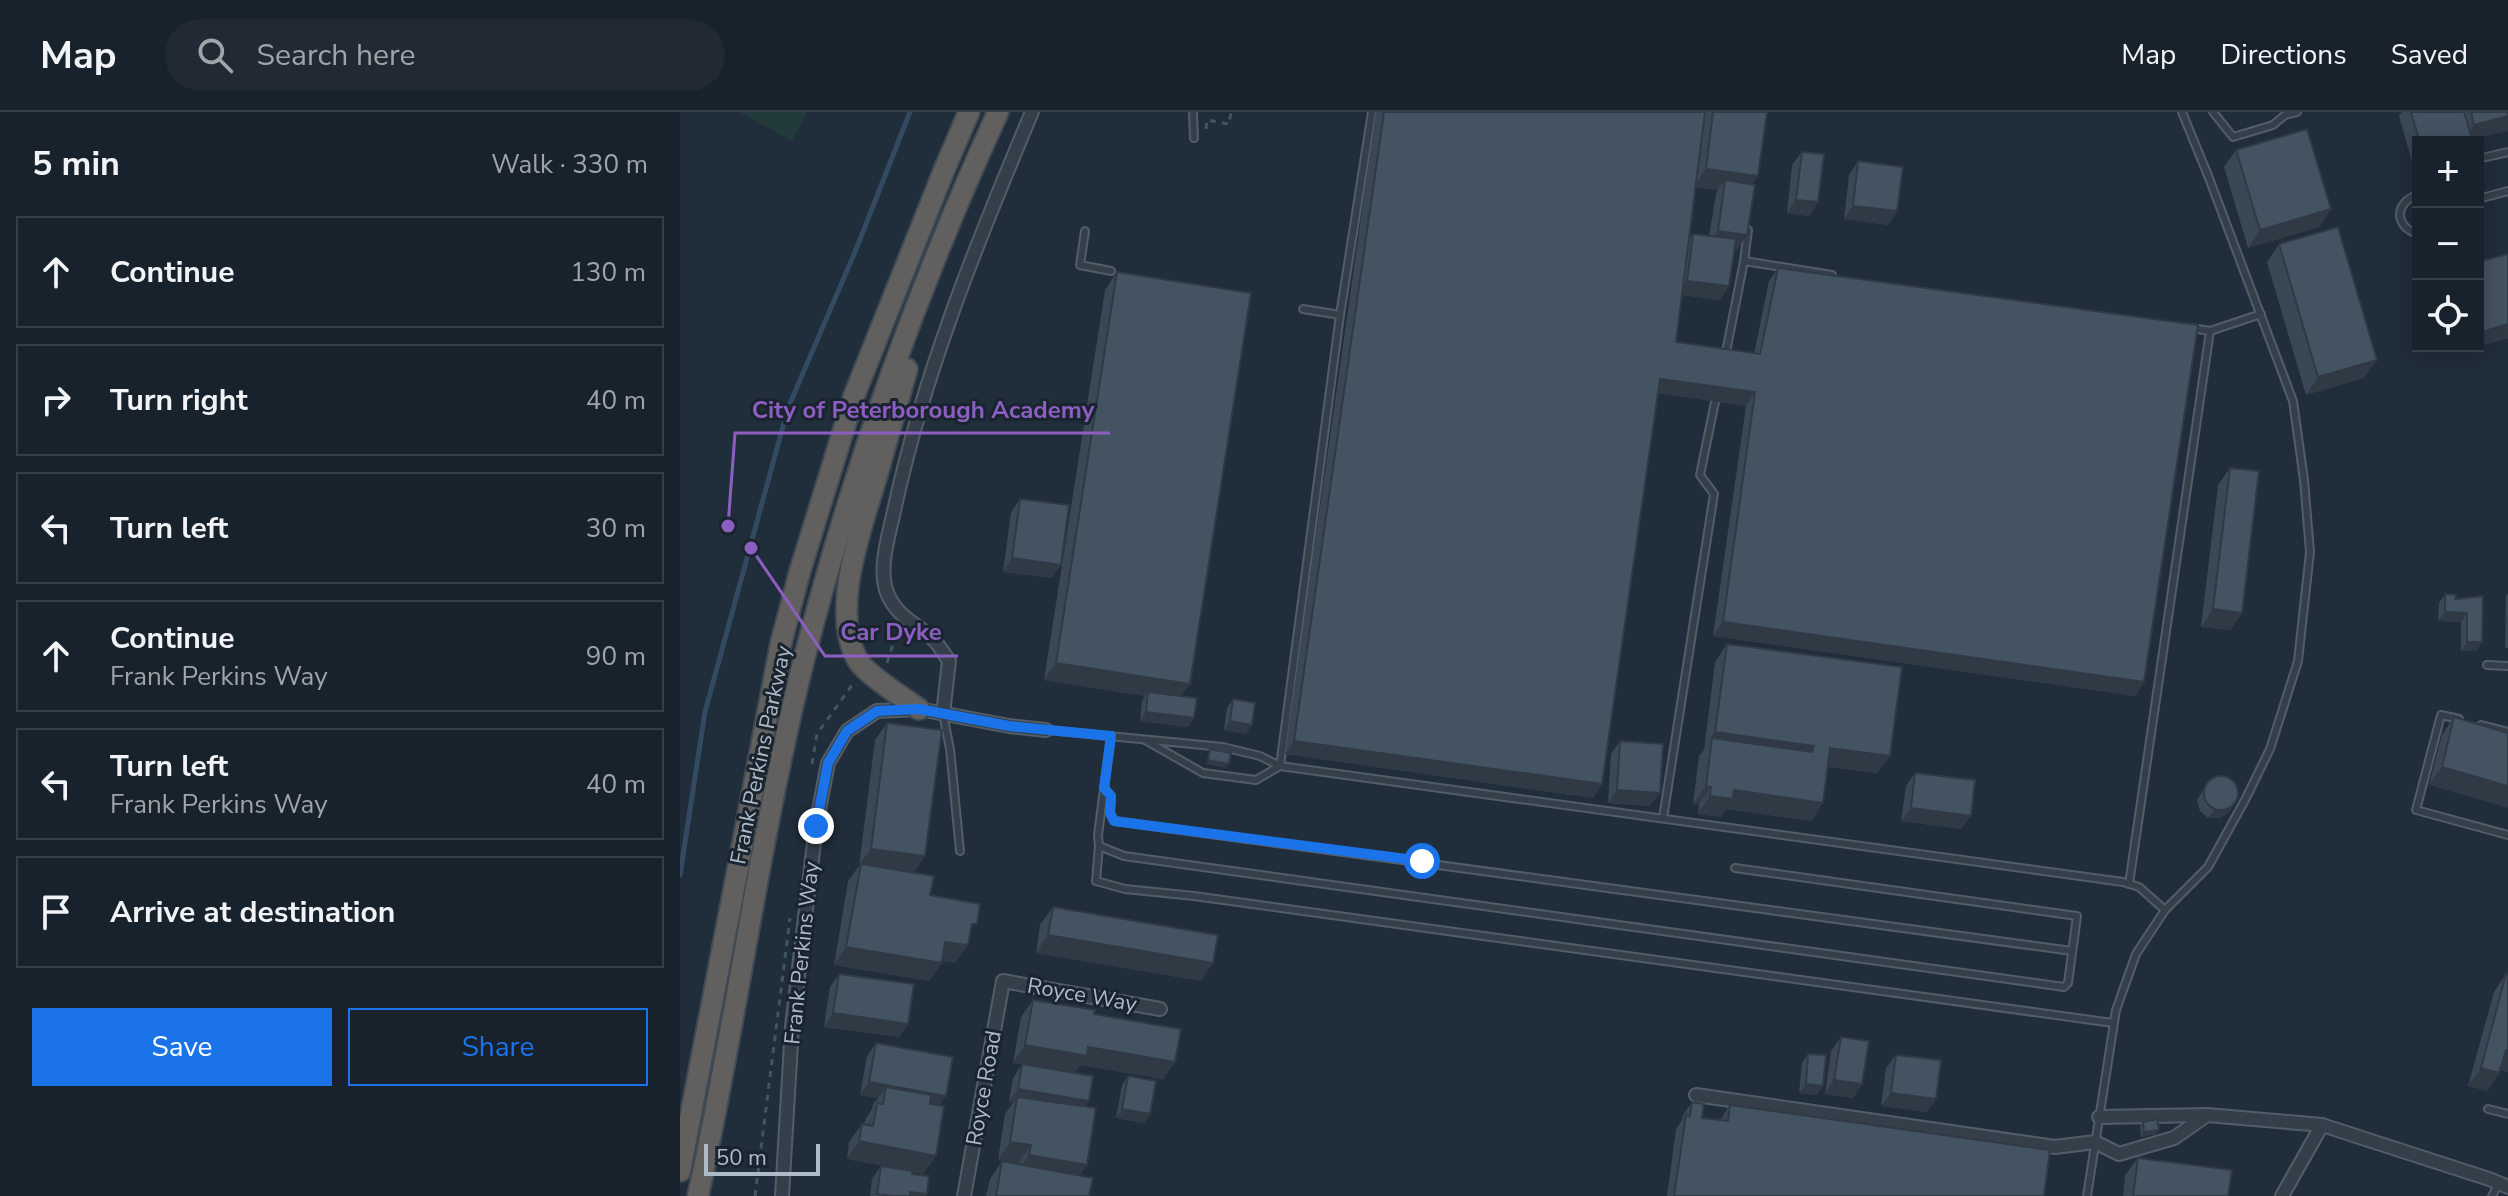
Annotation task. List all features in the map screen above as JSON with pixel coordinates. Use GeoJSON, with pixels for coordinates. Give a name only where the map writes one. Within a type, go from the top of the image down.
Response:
{"type":"FeatureCollection","features":[{"type":"Feature","properties":{"kind":"highway","name":"Frank Perkins Parkway"},"geometry":{"type":"LineString","coordinates":[[680,1171],[781,643],[800,571],[854,396],[969,112]]}},
{"type":"Feature","properties":{"kind":"highway","name":"Frank Perkins Parkway"},"geometry":{"type":"LineString","coordinates":[[698,1196],[720,1096],[779,769],[828,571],[877,414],[966,183],[998,112]]}},
{"type":"Feature","properties":{"kind":"highway"},"geometry":{"type":"LineString","coordinates":[[919,709],[859,663],[849,642],[846,615],[851,571],[861,532],[940,249]]}},
{"type":"Feature","properties":{"kind":"street"},"geometry":{"type":"LineString","coordinates":[[943,714],[949,661],[935,641],[902,618],[886,593],[884,559],[903,468],[977,243],[1032,112]]}},
{"type":"Feature","properties":{"kind":"street","name":"Frank Perkins Way"},"geometry":{"type":"LineString","coordinates":[[782,1196],[792,1026],[816,826],[828,763],[847,731],[877,711],[919,709],[1046,730]]}},
{"type":"Feature","properties":{"kind":"street","name":"Royce Way"},"geometry":{"type":"LineString","coordinates":[[1003,981],[1160,1009]]}},
{"type":"Feature","properties":{"kind":"street","name":"Royce Road"},"geometry":{"type":"LineString","coordinates":[[964,1196],[1003,981]]}},
{"type":"Feature","properties":{"kind":"street"},"geometry":{"type":"LineString","coordinates":[[1696,1095],[2055,1147],[2095,1142],[2119,1154],[2174,1138],[2207,1115]]}},
{"type":"Feature","properties":{"kind":"street"},"geometry":{"type":"LineString","coordinates":[[2099,1117],[2207,1115],[2322,1125],[2504,1185]]}},
{"type":"Feature","properties":{"kind":"street"},"geometry":{"type":"LineString","coordinates":[[2282,1196],[2322,1125]]}},
{"type":"Feature","properties":{"kind":"lane"},"geometry":{"type":"LineString","coordinates":[[1193,112],[1194,138]]}},
{"type":"Feature","properties":{"kind":"lane"},"geometry":{"type":"LineString","coordinates":[[1280,766],[1340,315],[1372,112]]}},
{"type":"Feature","properties":{"kind":"lane"},"geometry":{"type":"LineString","coordinates":[[2087,1196],[2113,1023],[2136,954],[2165,910],[2208,867],[2270,749],[2298,661],[2310,552],[2293,401],[2182,112]]}},
{"type":"Feature","properties":{"kind":"lane"},"geometry":{"type":"LineString","coordinates":[[2213,112],[2233,137],[2273,125],[2285,115],[2297,112]]}},
{"type":"Feature","properties":{"kind":"lane"},"geometry":{"type":"LineString","coordinates":[[2484,158],[2508,152]]}},
{"type":"Feature","properties":{"kind":"lane"},"geometry":{"type":"LineString","coordinates":[[2484,197],[2508,191]]}},
{"type":"Feature","properties":{"kind":"lane"},"geometry":{"type":"LineString","coordinates":[[2412,198],[2406,200],[2401,209],[2401,220],[2406,229],[2412,232]]}},
{"type":"Feature","properties":{"kind":"lane"},"geometry":{"type":"LineString","coordinates":[[1723,364],[1744,261],[1748,221]]}},
{"type":"Feature","properties":{"kind":"lane"},"geometry":{"type":"LineString","coordinates":[[1085,231],[1080,265],[1111,271]]}},
{"type":"Feature","properties":{"kind":"lane"},"geometry":{"type":"LineString","coordinates":[[1744,261],[1837,276]]}},
{"type":"Feature","properties":{"kind":"lane"},"geometry":{"type":"LineString","coordinates":[[1303,309],[1340,315]]}},
{"type":"Feature","properties":{"kind":"lane"},"geometry":{"type":"LineString","coordinates":[[2179,326],[2210,331],[2261,314]]}},
{"type":"Feature","properties":{"kind":"lane"},"geometry":{"type":"LineString","coordinates":[[2129,884],[2210,331]]}},
{"type":"Feature","properties":{"kind":"lane"},"geometry":{"type":"LineString","coordinates":[[1663,818],[1714,494],[1700,475],[1715,402]]}},
{"type":"Feature","properties":{"kind":"lane"},"geometry":{"type":"LineString","coordinates":[[2487,665],[2508,666]]}},
{"type":"Feature","properties":{"kind":"lane"},"geometry":{"type":"LineString","coordinates":[[943,714],[950,749],[960,851]]}},
{"type":"Feature","properties":{"kind":"lane"},"geometry":{"type":"LineString","coordinates":[[2508,732],[2441,715],[2416,810],[2508,835]]}},
{"type":"Feature","properties":{"kind":"lane"},"geometry":{"type":"LineString","coordinates":[[1046,730],[1223,747],[1260,756],[1280,766],[2129,884],[2139,887],[2165,910]]}},
{"type":"Feature","properties":{"kind":"lane"},"geometry":{"type":"LineString","coordinates":[[1111,736],[1098,835],[1096,881],[1125,889],[2113,1023]]}},
{"type":"Feature","properties":{"kind":"lane"},"geometry":{"type":"LineString","coordinates":[[1142,739],[1203,773],[1256,780],[1280,766]]}},
{"type":"Feature","properties":{"kind":"lane"},"geometry":{"type":"LineString","coordinates":[[1104,788],[1111,796],[1110,813],[1114,821],[2072,951]]}},
{"type":"Feature","properties":{"kind":"lane"},"geometry":{"type":"LineString","coordinates":[[1099,846],[1124,856],[2064,987],[2068,983],[2077,916],[1735,868]]}},
{"type":"Feature","properties":{"kind":"lane"},"geometry":{"type":"LineString","coordinates":[[2488,1109],[2508,1114]]}},
{"type":"Feature","properties":{"kind":"lane"},"geometry":{"type":"LineString","coordinates":[[2492,1196],[2504,1185]]}},
{"type":"Feature","properties":{"kind":"path"},"geometry":{"type":"LineString","coordinates":[[1206,131],[1207,120],[1229,124],[1231,112]]}},
{"type":"Feature","properties":{"kind":"path"},"geometry":{"type":"LineString","coordinates":[[887,663],[902,618]]}},
{"type":"Feature","properties":{"kind":"green space"},"geometry":{"type":"Polygon","coordinates":[[[739,112],[807,112],[792,141],[739,112]]]}},
{"type":"Feature","properties":{"kind":"building"},"geometry":{"type":"Polygon","coordinates":[[[1384,112],[1705,112],[1676,342],[1760,354],[1778,268],[2198,325],[2144,682],[1723,622],[1755,392],[1660,379],[1602,784],[1294,741],[1384,112]]]}},
{"type":"Feature","properties":{"kind":"building"},"geometry":{"type":"Polygon","coordinates":[[[1713,112],[1767,112],[1758,176],[1706,169],[1713,112]]]}},
{"type":"Feature","properties":{"kind":"building"},"geometry":{"type":"Polygon","coordinates":[[[2411,112],[2464,112],[2471,136],[2418,136],[2411,112]]]}},
{"type":"Feature","properties":{"kind":"building"},"geometry":{"type":"Polygon","coordinates":[[[2471,112],[2508,112],[2508,116],[2474,125],[2471,112]]]}},
{"type":"Feature","properties":{"kind":"building"},"geometry":{"type":"Polygon","coordinates":[[[2307,129],[2331,209],[2260,230],[2236,150],[2307,129]]]}},
{"type":"Feature","properties":{"kind":"building"},"geometry":{"type":"Polygon","coordinates":[[[1802,152],[1824,154],[1818,202],[1796,200],[1802,152]]]}},
{"type":"Feature","properties":{"kind":"building"},"geometry":{"type":"Polygon","coordinates":[[[1858,161],[1903,167],[1897,211],[1853,206],[1858,161]]]}},
{"type":"Feature","properties":{"kind":"building"},"geometry":{"type":"Polygon","coordinates":[[[1725,180],[1755,185],[1747,235],[1718,231],[1725,180]]]}},
{"type":"Feature","properties":{"kind":"building"},"geometry":{"type":"Polygon","coordinates":[[[2338,227],[2377,360],[2318,377],[2279,244],[2338,227]]]}},
{"type":"Feature","properties":{"kind":"building"},"geometry":{"type":"Polygon","coordinates":[[[1693,234],[1736,239],[1729,286],[1687,281],[1693,234]]]}},
{"type":"Feature","properties":{"kind":"building"},"geometry":{"type":"Polygon","coordinates":[[[2508,254],[2508,324],[2484,331],[2484,280],[2484,260],[2508,254]]]}},
{"type":"Feature","properties":{"kind":"building"},"geometry":{"type":"Polygon","coordinates":[[[1117,272],[1251,293],[1190,684],[1056,663],[1117,272]]]}},
{"type":"Feature","properties":{"kind":"building"},"geometry":{"type":"Polygon","coordinates":[[[2230,468],[2259,471],[2242,613],[2213,609],[2230,468]]]}},
{"type":"Feature","properties":{"kind":"building"},"geometry":{"type":"Polygon","coordinates":[[[1020,499],[1069,505],[1061,565],[1012,558],[1020,499]]]}},
{"type":"Feature","properties":{"kind":"building"},"geometry":{"type":"Polygon","coordinates":[[[2445,594],[2456,595],[2455,599],[2483,596],[2482,642],[2467,642],[2467,613],[2445,612],[2445,594]]]}},
{"type":"Feature","properties":{"kind":"building"},"geometry":{"type":"Polygon","coordinates":[[[1727,644],[1902,667],[1890,756],[1830,748],[1823,803],[1734,790],[1733,799],[1710,796],[1711,787],[1706,786],[1712,738],[1812,752],[1814,746],[1715,732],[1727,644]]]}},
{"type":"Feature","properties":{"kind":"building"},"geometry":{"type":"Polygon","coordinates":[[[1148,692],[1197,698],[1194,718],[1146,712],[1148,692]]]}},
{"type":"Feature","properties":{"kind":"building"},"geometry":{"type":"Polygon","coordinates":[[[1233,699],[1255,703],[1252,725],[1230,721],[1233,699]]]}},
{"type":"Feature","properties":{"kind":"building"},"geometry":{"type":"Polygon","coordinates":[[[2454,717],[2508,733],[2508,786],[2442,767],[2454,717]]]}},
{"type":"Feature","properties":{"kind":"building"},"geometry":{"type":"Polygon","coordinates":[[[887,723],[942,730],[925,856],[871,849],[887,723]]]}},
{"type":"Feature","properties":{"kind":"building"},"geometry":{"type":"Polygon","coordinates":[[[1620,741],[1663,744],[1660,793],[1617,790],[1620,741]]]}},
{"type":"Feature","properties":{"kind":"building"},"geometry":{"type":"Polygon","coordinates":[[[1210,749],[1231,753],[1229,764],[1208,760],[1210,749]]]}},
{"type":"Feature","properties":{"kind":"building"},"geometry":{"type":"Polygon","coordinates":[[[1915,773],[1975,780],[1971,816],[1911,808],[1915,773]]]}},
{"type":"Feature","properties":{"kind":"building"},"geometry":{"type":"Polygon","coordinates":[[[2221,776],[2233,781],[2238,793],[2233,805],[2221,810],[2209,805],[2204,793],[2209,781],[2221,776]]]}},
{"type":"Feature","properties":{"kind":"building"},"geometry":{"type":"Polygon","coordinates":[[[861,864],[934,876],[930,895],[980,904],[977,924],[972,924],[968,945],[945,942],[942,963],[846,947],[861,864]]]}},
{"type":"Feature","properties":{"kind":"building"},"geometry":{"type":"Polygon","coordinates":[[[1053,907],[1218,935],[1213,963],[1048,935],[1053,907]]]}},
{"type":"Feature","properties":{"kind":"building"},"geometry":{"type":"Polygon","coordinates":[[[839,974],[914,984],[908,1024],[833,1013],[839,974]]]}},
{"type":"Feature","properties":{"kind":"building"},"geometry":{"type":"Polygon","coordinates":[[[2506,974],[2508,1050],[2499,1073],[2481,1068],[2506,974]]]}},
{"type":"Feature","properties":{"kind":"building"},"geometry":{"type":"Polygon","coordinates":[[[1033,1000],[1181,1029],[1175,1062],[1088,1047],[1087,1056],[1025,1045],[1033,1000]]]}},
{"type":"Feature","properties":{"kind":"building"},"geometry":{"type":"Polygon","coordinates":[[[1841,1037],[1869,1041],[1862,1084],[1834,1080],[1841,1037]]]}},
{"type":"Feature","properties":{"kind":"building"},"geometry":{"type":"Polygon","coordinates":[[[876,1043],[953,1057],[946,1096],[869,1082],[876,1043]]]}},
{"type":"Feature","properties":{"kind":"building"},"geometry":{"type":"Polygon","coordinates":[[[1808,1054],[1826,1055],[1823,1086],[1806,1084],[1808,1054]]]}},
{"type":"Feature","properties":{"kind":"building"},"geometry":{"type":"Polygon","coordinates":[[[1896,1055],[1941,1060],[1936,1099],[1891,1093],[1896,1055]]]}},
{"type":"Feature","properties":{"kind":"building"},"geometry":{"type":"Polygon","coordinates":[[[1022,1064],[1093,1076],[1089,1101],[1018,1089],[1022,1064]]]}},
{"type":"Feature","properties":{"kind":"building"},"geometry":{"type":"Polygon","coordinates":[[[1128,1076],[1156,1081],[1150,1114],[1122,1109],[1128,1076]]]}},
{"type":"Feature","properties":{"kind":"building"},"geometry":{"type":"Polygon","coordinates":[[[886,1087],[931,1095],[930,1104],[944,1106],[936,1156],[859,1141],[862,1124],[873,1126],[877,1103],[883,1104],[886,1087]]]}},
{"type":"Feature","properties":{"kind":"building"},"geometry":{"type":"Polygon","coordinates":[[[1017,1097],[1096,1108],[1087,1165],[1029,1155],[1031,1145],[1010,1142],[1017,1097]]]}},
{"type":"Feature","properties":{"kind":"building"},"geometry":{"type":"Polygon","coordinates":[[[1692,1102],[1704,1104],[1702,1118],[1728,1121],[1730,1105],[2050,1150],[2044,1196],[1674,1196],[1686,1115],[1690,1116],[1692,1102]]]}},
{"type":"Feature","properties":{"kind":"building"},"geometry":{"type":"Polygon","coordinates":[[[2157,1119],[2159,1130],[2144,1132],[2143,1122],[2157,1119]]]}},
{"type":"Feature","properties":{"kind":"building"},"geometry":{"type":"Polygon","coordinates":[[[2138,1158],[2232,1170],[2228,1196],[2133,1196],[2138,1158]]]}},
{"type":"Feature","properties":{"kind":"building"},"geometry":{"type":"Polygon","coordinates":[[[1002,1161],[1093,1178],[1089,1196],[996,1196],[1002,1161]]]}},
{"type":"Feature","properties":{"kind":"building"},"geometry":{"type":"Polygon","coordinates":[[[881,1166],[929,1176],[927,1194],[877,1194],[881,1166]]]}},
{"type":"Feature","properties":{"kind":"waterway"},"geometry":{"type":"LineString","coordinates":[[680,875],[705,712],[788,408],[855,252],[910,112]]}},
{"type":"Feature","properties":{"kind":"place","name":"City of Peterborough Academy"},"geometry":{"type":"Point","coordinates":[728,526]}},
{"type":"Feature","properties":{"kind":"place","name":"Car Dyke"},"geometry":{"type":"Point","coordinates":[751,548]}},
{"type":"Feature","properties":{"kind":"route"},"geometry":{"type":"LineString","coordinates":[[816,826],[828,763],[847,731],[877,711],[919,709],[1009,726],[1111,736],[1104,788],[1111,796],[1110,813],[1114,821],[1422,861]]}}]}
